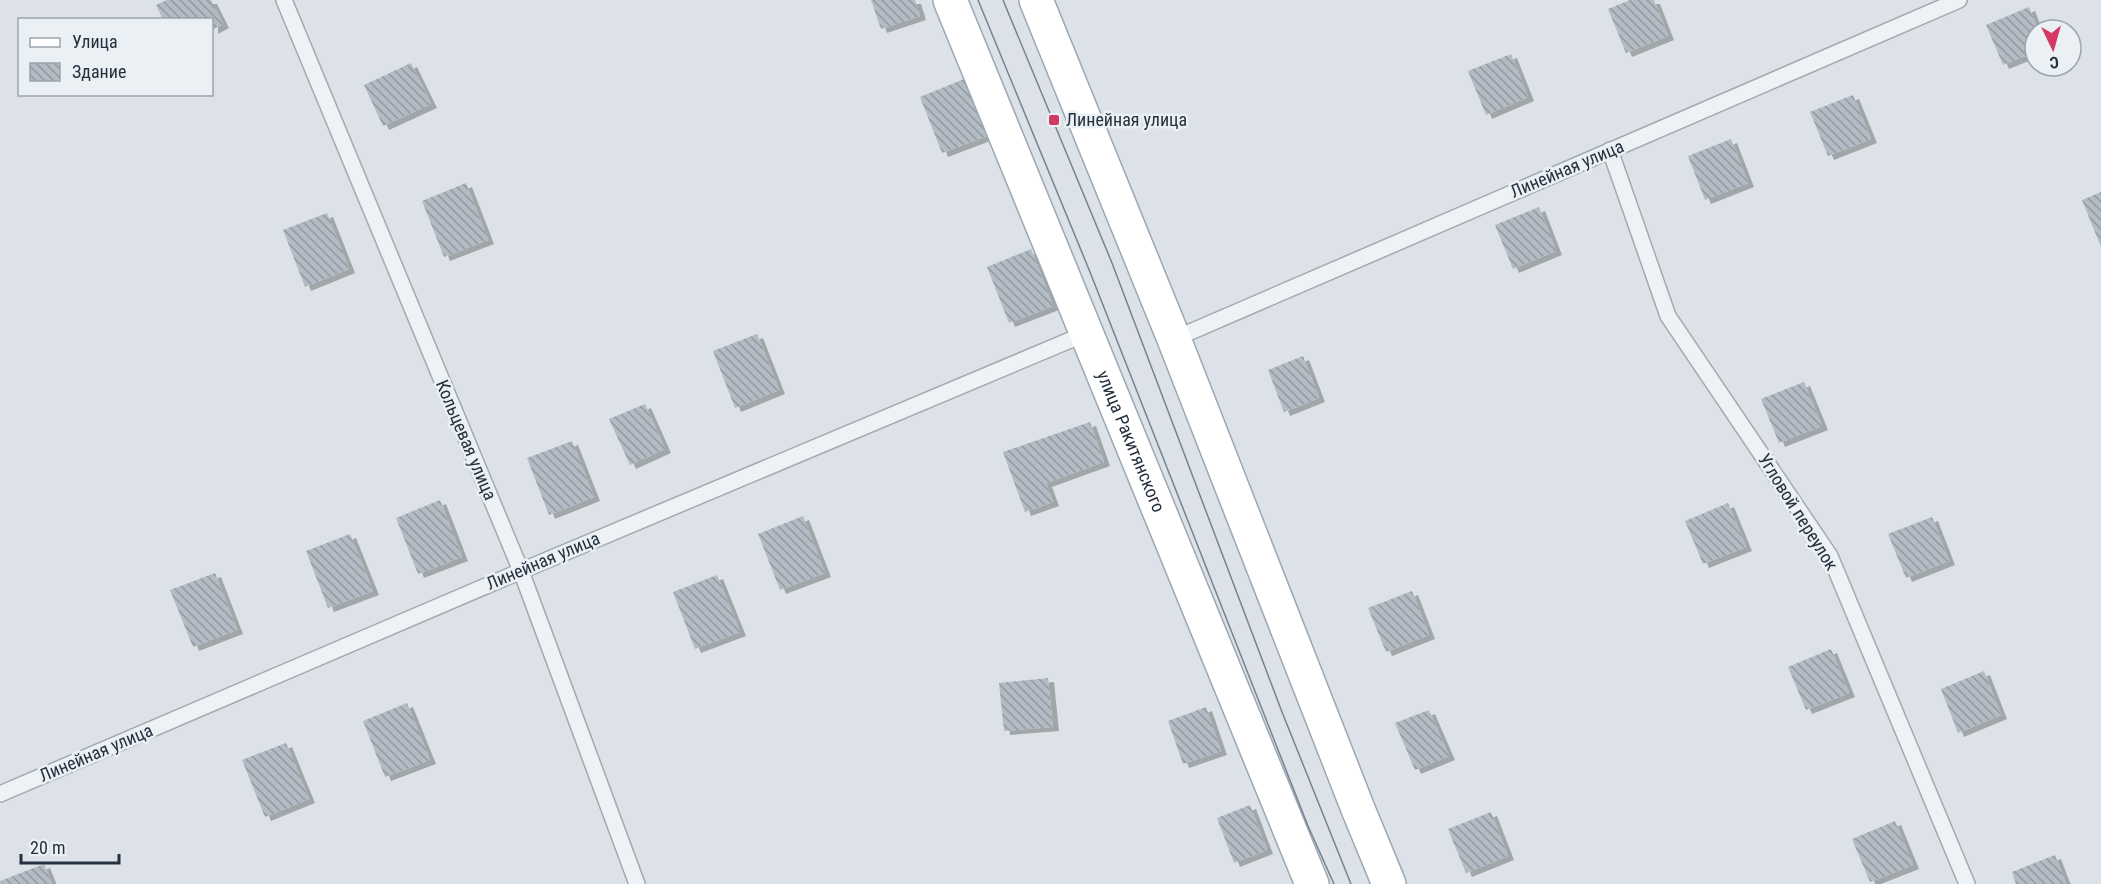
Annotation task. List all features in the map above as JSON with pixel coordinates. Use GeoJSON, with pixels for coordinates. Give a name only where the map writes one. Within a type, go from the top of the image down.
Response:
{"type":"FeatureCollection","features":[{"type":"Feature","properties":{"kind":"main road","name":"улица Ракитянского"},"geometry":{"type":"LineString","coordinates":[[950,0],[1312,884]]}},
{"type":"Feature","properties":{"kind":"main road"},"geometry":{"type":"LineString","coordinates":[[1036,0],[1174,339],[1389,884]]}},
{"type":"Feature","properties":{"kind":"lane","name":"Кольцевая улица"},"geometry":{"type":"LineString","coordinates":[[284,0],[520,571],[637,884]]}},
{"type":"Feature","properties":{"kind":"lane","name":"Линейная улица"},"geometry":{"type":"LineString","coordinates":[[1174,339],[1959,0]]}},
{"type":"Feature","properties":{"kind":"lane","name":"Угловой переулок"},"geometry":{"type":"LineString","coordinates":[[1610,150],[1668,316],[1830,556],[1967,884]]}},
{"type":"Feature","properties":{"kind":"lane","name":"Линейная улица"},"geometry":{"type":"LineString","coordinates":[[0,794],[520,571],[1088,333]]}},
{"type":"Feature","properties":{"kind":"building"},"geometry":{"type":"Polygon","coordinates":[[[167,0],[211,0],[223,24],[213,29],[213,18],[162,18],[156,5],[167,0]]]}},
{"type":"Feature","properties":{"kind":"building"},"geometry":{"type":"Polygon","coordinates":[[[871,0],[915,0],[920,16],[881,29],[871,0]]]}},
{"type":"Feature","properties":{"kind":"building"},"geometry":{"type":"Polygon","coordinates":[[[1630,0],[1654,0],[1668,36],[1626,53],[1608,9],[1630,0]]]}},
{"type":"Feature","properties":{"kind":"building"},"geometry":{"type":"Polygon","coordinates":[[[2029,7],[2033,18],[2023,18],[2023,57],[2003,65],[1986,25],[2029,7]]]}},
{"type":"Feature","properties":{"kind":"building"},"geometry":{"type":"Polygon","coordinates":[[[1511,54],[1528,97],[1486,115],[1468,71],[1511,54]]]}},
{"type":"Feature","properties":{"kind":"building"},"geometry":{"type":"Polygon","coordinates":[[[411,63],[431,104],[383,126],[364,85],[411,63]]]}},
{"type":"Feature","properties":{"kind":"building"},"geometry":{"type":"Polygon","coordinates":[[[964,79],[987,136],[942,153],[920,97],[964,79]]]}},
{"type":"Feature","properties":{"kind":"building"},"geometry":{"type":"Polygon","coordinates":[[[1853,95],[1871,139],[1828,156],[1810,112],[1853,95]]]}},
{"type":"Feature","properties":{"kind":"building"},"geometry":{"type":"Polygon","coordinates":[[[1731,139],[1748,183],[1705,200],[1688,156],[1731,139]]]}},
{"type":"Feature","properties":{"kind":"building"},"geometry":{"type":"Polygon","coordinates":[[[466,183],[488,240],[444,257],[422,201],[466,183]]]}},
{"type":"Feature","properties":{"kind":"building"},"geometry":{"type":"Polygon","coordinates":[[[2101,192],[2101,247],[2082,200],[2101,192]]]}},
{"type":"Feature","properties":{"kind":"building"},"geometry":{"type":"Polygon","coordinates":[[[1539,207],[1556,251],[1513,269],[1495,225],[1539,207]]]}},
{"type":"Feature","properties":{"kind":"building"},"geometry":{"type":"Polygon","coordinates":[[[327,213],[349,269],[305,287],[283,230],[327,213]]]}},
{"type":"Feature","properties":{"kind":"building"},"geometry":{"type":"Polygon","coordinates":[[[1031,249],[1053,306],[1009,323],[987,267],[1031,249]]]}},
{"type":"Feature","properties":{"kind":"building"},"geometry":{"type":"Polygon","coordinates":[[[757,334],[779,390],[735,408],[713,351],[757,334]]]}},
{"type":"Feature","properties":{"kind":"building"},"geometry":{"type":"Polygon","coordinates":[[[1303,356],[1319,398],[1284,412],[1268,370],[1303,356]]]}},
{"type":"Feature","properties":{"kind":"building"},"geometry":{"type":"Polygon","coordinates":[[[1804,382],[1822,426],[1779,443],[1761,399],[1804,382]]]}},
{"type":"Feature","properties":{"kind":"building"},"geometry":{"type":"Polygon","coordinates":[[[645,404],[665,449],[630,465],[609,419],[645,404]]]}},
{"type":"Feature","properties":{"kind":"building"},"geometry":{"type":"Polygon","coordinates":[[[1090,422],[1104,462],[1046,483],[1053,502],[1025,512],[1003,452],[1090,422]]]}},
{"type":"Feature","properties":{"kind":"building"},"geometry":{"type":"Polygon","coordinates":[[[572,441],[594,497],[549,515],[527,458],[572,441]]]}},
{"type":"Feature","properties":{"kind":"building"},"geometry":{"type":"Polygon","coordinates":[[[440,500],[462,557],[418,574],[396,518],[440,500]]]}},
{"type":"Feature","properties":{"kind":"building"},"geometry":{"type":"Polygon","coordinates":[[[1728,503],[1746,547],[1703,564],[1685,521],[1728,503]]]}},
{"type":"Feature","properties":{"kind":"building"},"geometry":{"type":"Polygon","coordinates":[[[803,516],[825,573],[780,590],[758,534],[803,516]]]}},
{"type":"Feature","properties":{"kind":"building"},"geometry":{"type":"Polygon","coordinates":[[[1932,517],[1949,561],[1906,578],[1888,534],[1932,517]]]}},
{"type":"Feature","properties":{"kind":"building"},"geometry":{"type":"Polygon","coordinates":[[[350,534],[373,591],[328,608],[306,551],[350,534]]]}},
{"type":"Feature","properties":{"kind":"building"},"geometry":{"type":"Polygon","coordinates":[[[215,573],[237,630],[193,647],[170,590],[215,573]]]}},
{"type":"Feature","properties":{"kind":"building"},"geometry":{"type":"Polygon","coordinates":[[[717,575],[740,632],[695,649],[673,592],[717,575]]]}},
{"type":"Feature","properties":{"kind":"building"},"geometry":{"type":"Polygon","coordinates":[[[1412,591],[1429,635],[1386,652],[1368,608],[1412,591]]]}},
{"type":"Feature","properties":{"kind":"building"},"geometry":{"type":"Polygon","coordinates":[[[1831,649],[1849,693],[1806,710],[1788,667],[1831,649]]]}},
{"type":"Feature","properties":{"kind":"building"},"geometry":{"type":"Polygon","coordinates":[[[1984,671],[2001,715],[1958,733],[1941,689],[1984,671]]]}},
{"type":"Feature","properties":{"kind":"building"},"geometry":{"type":"Polygon","coordinates":[[[1048,678],[1053,727],[1004,731],[999,683],[1048,678]]]}},
{"type":"Feature","properties":{"kind":"building"},"geometry":{"type":"Polygon","coordinates":[[[407,703],[430,760],[385,777],[363,721],[407,703]]]}},
{"type":"Feature","properties":{"kind":"building"},"geometry":{"type":"Polygon","coordinates":[[[1206,707],[1221,751],[1183,764],[1168,721],[1206,707]]]}},
{"type":"Feature","properties":{"kind":"building"},"geometry":{"type":"Polygon","coordinates":[[[1429,710],[1449,756],[1415,770],[1395,723],[1429,710]]]}},
{"type":"Feature","properties":{"kind":"building"},"geometry":{"type":"Polygon","coordinates":[[[286,743],[309,799],[265,817],[242,760],[286,743]]]}},
{"type":"Feature","properties":{"kind":"building"},"geometry":{"type":"Polygon","coordinates":[[[1250,805],[1267,850],[1234,863],[1217,818],[1250,805]]]}},
{"type":"Feature","properties":{"kind":"building"},"geometry":{"type":"Polygon","coordinates":[[[1491,812],[1508,856],[1466,873],[1448,829],[1491,812]]]}},
{"type":"Feature","properties":{"kind":"building"},"geometry":{"type":"Polygon","coordinates":[[[1895,821],[1913,865],[1870,882],[1852,839],[1895,821]]]}},
{"type":"Feature","properties":{"kind":"building"},"geometry":{"type":"Polygon","coordinates":[[[2055,855],[2066,884],[2016,884],[2012,872],[2055,855]]]}},
{"type":"Feature","properties":{"kind":"building"},"geometry":{"type":"Polygon","coordinates":[[[44,864],[52,884],[1,884],[0,881],[44,864]]]}},
{"type":"Feature","properties":{"kind":"tram line"},"geometry":{"type":"LineString","coordinates":[[978,0],[1090,272],[1308,826],[1334,884]]}},
{"type":"Feature","properties":{"kind":"tram line"},"geometry":{"type":"LineString","coordinates":[[1003,0],[1112,263],[1282,712],[1351,884]]}},
{"type":"Feature","properties":{"kind":"place","name":"Линейная улица"},"geometry":{"type":"Point","coordinates":[1054,120]}}]}
